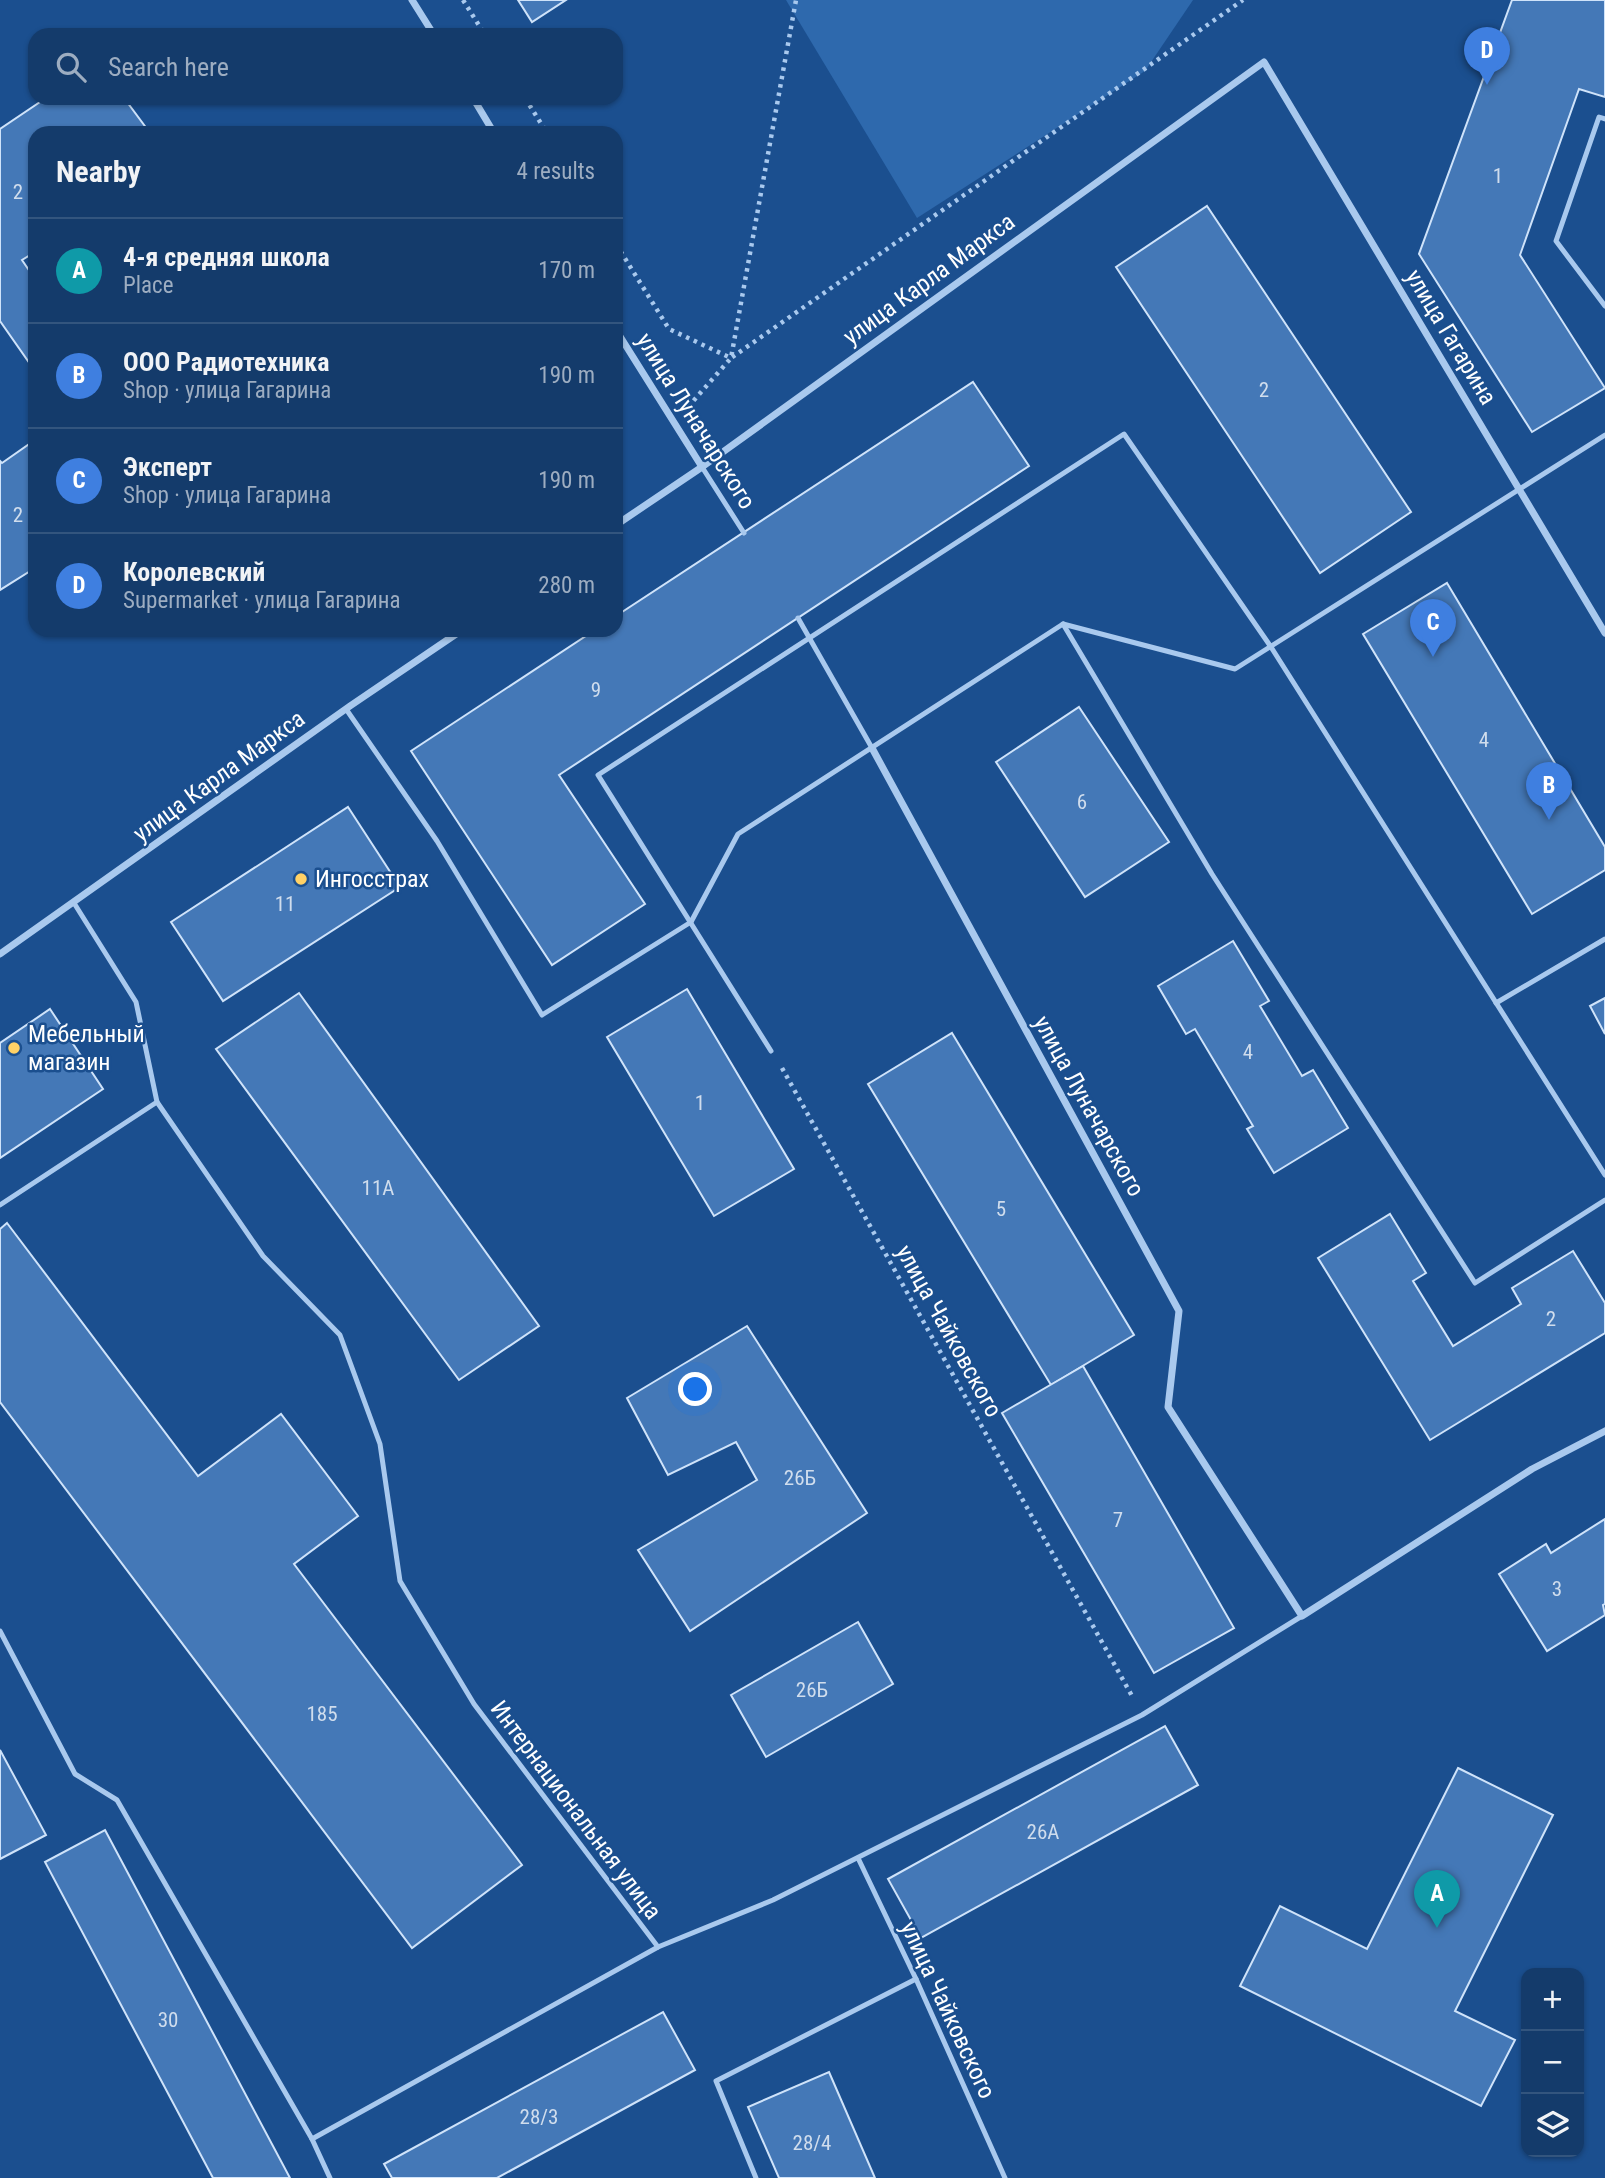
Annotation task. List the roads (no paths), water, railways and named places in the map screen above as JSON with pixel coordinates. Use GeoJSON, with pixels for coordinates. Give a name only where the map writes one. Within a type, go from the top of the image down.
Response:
{"type":"FeatureCollection","features":[{"type":"Feature","properties":{"kind":"street"},"geometry":{"type":"LineString","coordinates":[[412,0],[430,28]]}},
{"type":"Feature","properties":{"kind":"street","name":"улица Карла Маркса"},"geometry":{"type":"LineString","coordinates":[[623,520],[702,467],[1264,62]]}},
{"type":"Feature","properties":{"kind":"street","name":"улица Гагарина"},"geometry":{"type":"LineString","coordinates":[[1264,62],[1605,633]]}},
{"type":"Feature","properties":{"kind":"street"},"geometry":{"type":"LineString","coordinates":[[477,105],[490,126]]}},
{"type":"Feature","properties":{"kind":"street","name":"улица Луначарского"},"geometry":{"type":"LineString","coordinates":[[623,341],[702,467]]}},
{"type":"Feature","properties":{"kind":"street","name":"улица Карла Маркса"},"geometry":{"type":"LineString","coordinates":[[0,954],[451,637]]}},
{"type":"Feature","properties":{"kind":"street","name":"улица Луначарского"},"geometry":{"type":"LineString","coordinates":[[872,748],[1179,1311],[1168,1407],[1302,1616]]}},
{"type":"Feature","properties":{"kind":"street"},"geometry":{"type":"LineString","coordinates":[[1302,1616],[1532,1469],[1605,1431]]}},
{"type":"Feature","properties":{"kind":"lane"},"geometry":{"type":"LineString","coordinates":[[1605,119],[1599,117],[1556,241],[1605,306]]}},
{"type":"Feature","properties":{"kind":"lane"},"geometry":{"type":"LineString","coordinates":[[771,1051],[597,775],[1124,434],[1271,647],[1605,1175]]}},
{"type":"Feature","properties":{"kind":"lane"},"geometry":{"type":"LineString","coordinates":[[346,709],[437,841],[542,1014],[691,922],[738,834],[1063,624],[1235,669],[1605,435]]}},
{"type":"Feature","properties":{"kind":"lane","name":"улица Луначарского"},"geometry":{"type":"LineString","coordinates":[[702,467],[744,533]]}},
{"type":"Feature","properties":{"kind":"lane","name":"улица Луначарского"},"geometry":{"type":"LineString","coordinates":[[798,618],[872,748]]}},
{"type":"Feature","properties":{"kind":"lane"},"geometry":{"type":"LineString","coordinates":[[1063,624],[1212,874],[1475,1283],[1605,1200]]}},
{"type":"Feature","properties":{"kind":"lane","name":"Интернациональная улица"},"geometry":{"type":"LineString","coordinates":[[74,903],[136,1002],[157,1102],[263,1256],[340,1335],[380,1444],[400,1581],[474,1704],[658,1947],[773,1900],[1142,1715],[1302,1616]]}},
{"type":"Feature","properties":{"kind":"lane"},"geometry":{"type":"LineString","coordinates":[[1496,1003],[1605,939]]}},
{"type":"Feature","properties":{"kind":"lane"},"geometry":{"type":"LineString","coordinates":[[0,1205],[157,1102]]}},
{"type":"Feature","properties":{"kind":"lane"},"geometry":{"type":"LineString","coordinates":[[0,1631],[75,1774],[117,1800],[312,2139],[330,2178]]}},
{"type":"Feature","properties":{"kind":"lane","name":"улица Чайковского"},"geometry":{"type":"LineString","coordinates":[[858,1858],[916,1979],[1005,2178]]}},
{"type":"Feature","properties":{"kind":"lane"},"geometry":{"type":"LineString","coordinates":[[312,2139],[658,1947]]}},
{"type":"Feature","properties":{"kind":"lane"},"geometry":{"type":"LineString","coordinates":[[756,2178],[716,2081],[916,1979]]}},
{"type":"Feature","properties":{"kind":"place","name":"Королевский"},"geometry":{"type":"Point","coordinates":[1487,85]}},
{"type":"Feature","properties":{"kind":"place","name":"Эксперт"},"geometry":{"type":"Point","coordinates":[1433,657]}},
{"type":"Feature","properties":{"kind":"place","name":"ООО Радиотехника"},"geometry":{"type":"Point","coordinates":[1549,820]}},
{"type":"Feature","properties":{"kind":"place","name":"Ингосстрах"},"geometry":{"type":"Point","coordinates":[301,879]}},
{"type":"Feature","properties":{"kind":"place","name":"Мебельный магазин"},"geometry":{"type":"Point","coordinates":[14,1048]}},
{"type":"Feature","properties":{"kind":"place","name":"4-я средняя школа"},"geometry":{"type":"Point","coordinates":[1437,1928]}}]}
